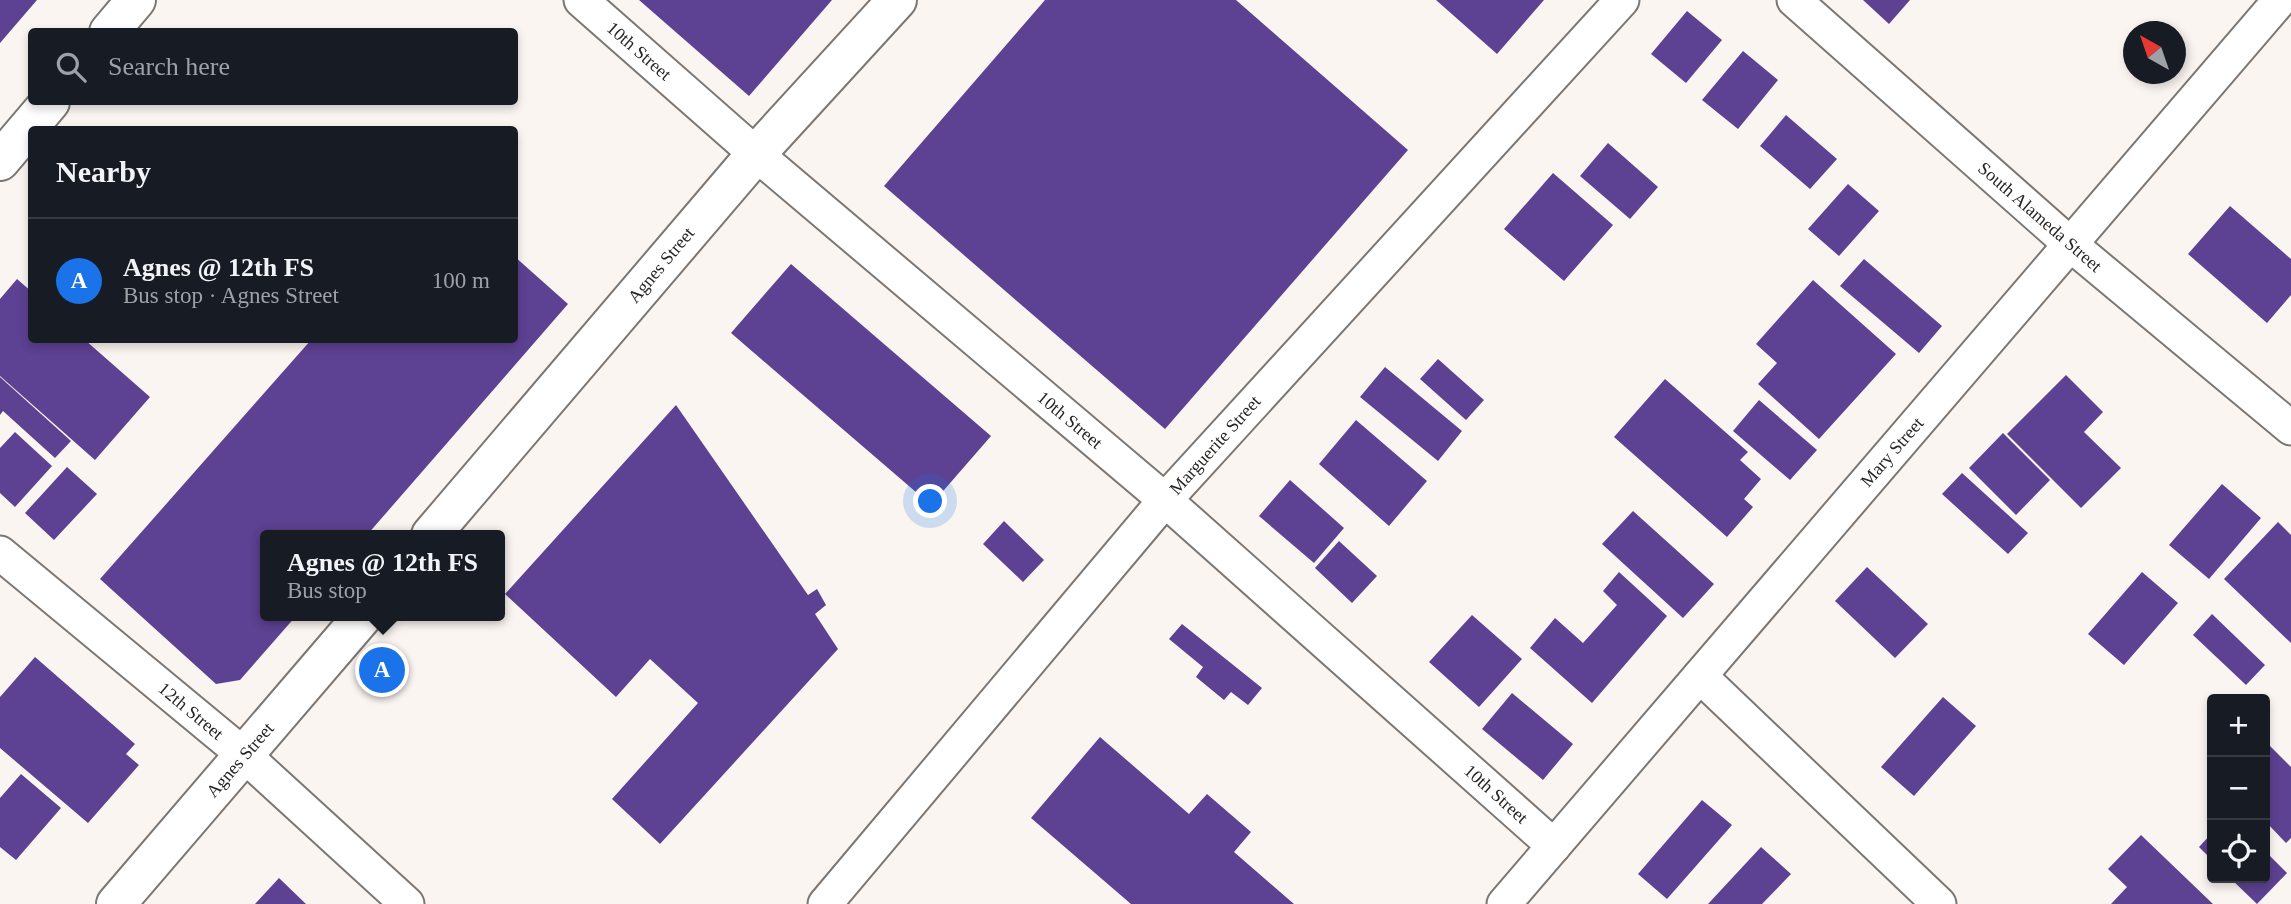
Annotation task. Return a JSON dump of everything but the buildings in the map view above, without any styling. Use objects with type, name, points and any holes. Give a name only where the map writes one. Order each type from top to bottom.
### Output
[{"type":"main road","points":[[112,28],[136,0]]},
{"type":"main road","name":"Agnes Street","points":[[435,530],[756,154],[897,0]]},
{"type":"main road","points":[[30,126],[47,105]]},
{"type":"main road","points":[[0,161],[28,128]]},
{"type":"main road","name":"Agnes Street","points":[[116,904],[359,621]]},
{"type":"street","name":"10th Street","points":[[581,0],[756,154],[1165,500],[1554,846]]},
{"type":"street","name":"Marguerite Street","points":[[825,904],[1165,500],[1622,0]]},
{"type":"street","name":"South Alameda Street","points":[[1794,0],[2070,244],[2289,422]]},
{"type":"street","name":"Mary Street","points":[[1504,904],[2280,0]]},
{"type":"street","name":"12th Street","points":[[0,553],[244,755],[407,904]]},
{"type":"street","points":[[1700,676],[1939,904]]},
{"type":"place","name":"Agnes @ 12th FS","points":[[382,670]]}]
